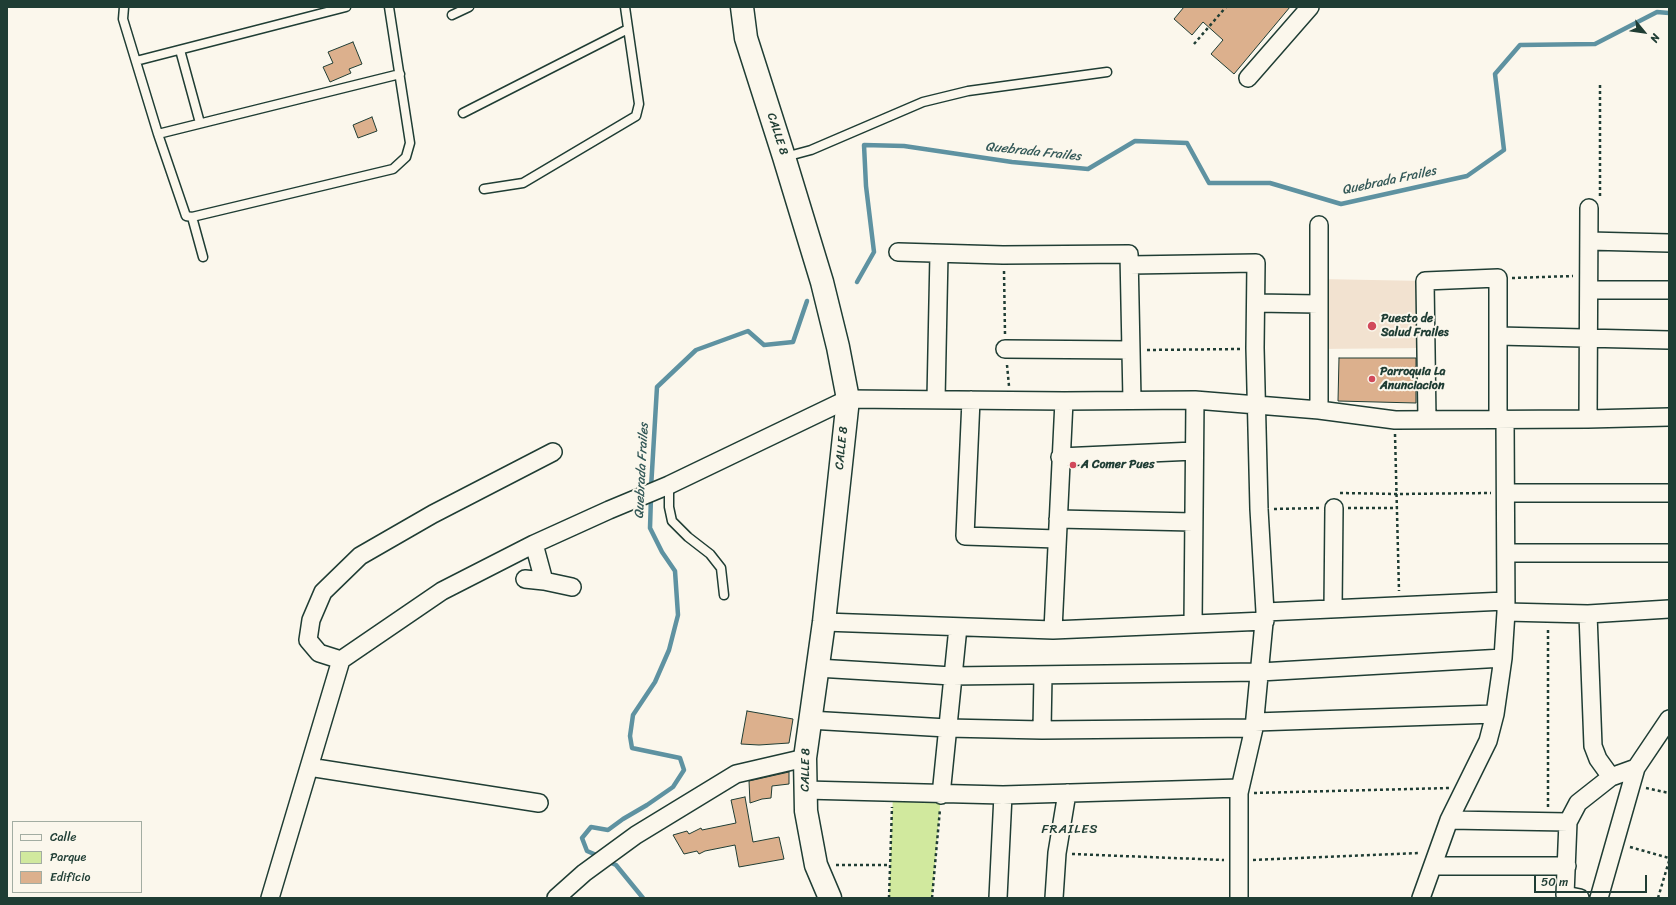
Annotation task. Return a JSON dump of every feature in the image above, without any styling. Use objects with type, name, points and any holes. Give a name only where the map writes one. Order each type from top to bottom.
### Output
[{"type":"street","name":"CALLE 8","points":[[742,7],[746,38],[826,297],[848,399],[824,622],[809,720],[805,758],[806,811],[816,865],[830,898]]},
{"type":"street","points":[[1248,78],[1310,7]]},
{"type":"street","points":[[1588,419],[1589,208]]},
{"type":"street","points":[[1318,410],[1319,225]]},
{"type":"street","points":[[1589,241],[1669,243]]},
{"type":"street","points":[[898,252],[1004,255],[1129,254],[1132,400]]},
{"type":"street","points":[[936,399],[939,254]]},
{"type":"street","points":[[1130,265],[1256,263],[1256,404],[1259,509],[1265,617],[1254,725],[1239,791],[1239,898]]},
{"type":"street","points":[[1421,898],[1449,820],[1488,741],[1495,714],[1503,658],[1506,493],[1498,336],[1498,278],[1425,281],[1426,420]]},
{"type":"street","points":[[1589,283],[1669,290]]},
{"type":"street","points":[[1256,303],[1318,304]]},
{"type":"street","points":[[1498,336],[1669,340]]},
{"type":"street","points":[[1005,349],[1130,350]]},
{"type":"street","points":[[270,898],[341,660],[442,591],[534,544],[664,487],[848,399],[1064,401],[1195,400],[1318,410],[1395,420],[1669,417]]},
{"type":"street","points":[[971,400],[965,536],[1057,539]]},
{"type":"street","points":[[1193,624],[1195,400]]},
{"type":"street","points":[[1053,630],[1060,457],[1064,401]]},
{"type":"street","points":[[1060,457],[1194,451]]},
{"type":"street","points":[[341,660],[319,653],[308,640],[311,620],[323,592],[360,556],[433,514],[554,452]]},
{"type":"street","points":[[1506,493],[1669,493]]},
{"type":"street","points":[[1333,609],[1334,508]]},
{"type":"street","points":[[1058,519],[1193,522]]},
{"type":"street","points":[[534,544],[544,581]]},
{"type":"street","points":[[1506,553],[1669,553]]},
{"type":"street","points":[[525,579],[544,581],[572,587]]},
{"type":"street","points":[[824,622],[1053,630],[1193,624],[1333,609],[1399,606],[1505,606],[1548,613],[1588,614],[1669,609]]},
{"type":"street","points":[[1588,614],[1593,746],[1598,759],[1611,778]]},
{"type":"street","points":[[941,795],[958,627]]},
{"type":"street","points":[[818,668],[952,676],[1260,672],[1503,658]]},
{"type":"street","points":[[1042,730],[1043,675]]},
{"type":"street","points":[[809,720],[947,728],[1042,730],[1254,725],[1495,714]]},
{"type":"street","points":[[1599,898],[1636,768],[1669,719]]},
{"type":"street","points":[[556,898],[584,873],[636,835],[736,774],[805,758]]},
{"type":"street","points":[[309,767],[539,803]]},
{"type":"street","points":[[1580,898],[1565,895],[1568,822],[1578,803],[1611,778],[1636,768]]},
{"type":"street","points":[[805,790],[941,795],[1239,791]]},
{"type":"street","points":[[1054,898],[1057,853],[1068,793]]},
{"type":"street","points":[[998,898],[1003,795]]},
{"type":"street","points":[[1449,820],[1568,822]]},
{"type":"street","points":[[1433,866],[1566,866]]},
{"type":"lane","points":[[124,7],[123,19],[158,134],[186,216],[192,217],[393,169],[406,157],[410,143],[389,7]]},
{"type":"lane","points":[[136,61],[346,7]]},
{"type":"lane","points":[[452,15],[469,7]]},
{"type":"lane","points":[[484,189],[522,182],[636,116],[639,104],[625,7]]},
{"type":"lane","points":[[463,113],[628,30]]},
{"type":"lane","points":[[180,50],[200,123]]},
{"type":"lane","points":[[784,157],[811,150],[923,102],[968,91],[1107,72]]},
{"type":"lane","points":[[158,134],[400,74]]},
{"type":"lane","points":[[192,217],[203,257]]},
{"type":"lane","points":[[664,487],[672,521],[688,537],[710,554],[721,568],[724,595]]},
{"type":"path","points":[[1194,44],[1226,7]]},
{"type":"path","points":[[1589,208],[1599,207],[1600,84]]},
{"type":"path","points":[[1004,255],[1005,349],[1011,400]]},
{"type":"path","points":[[1498,278],[1589,283]]},
{"type":"path","points":[[1130,350],[1255,348]]},
{"type":"path","points":[[1395,420],[1398,494],[1399,606]]},
{"type":"path","points":[[1334,508],[1333,493],[1506,493]]},
{"type":"path","points":[[1548,613],[1548,822]]},
{"type":"path","points":[[1631,786],[1669,793]]},
{"type":"path","points":[[1239,791],[1465,787]]},
{"type":"path","points":[[890,898],[892,793]]},
{"type":"path","points":[[932,898],[941,795]]},
{"type":"path","points":[[1616,842],[1669,858]]},
{"type":"path","points":[[1658,898],[1669,862]]},
{"type":"path","points":[[816,865],[890,865]]},
{"type":"shaded area","name":"Puesto de Salud Frailes","points":[[1319,279],[1425,281],[1426,348],[1318,349]]},
{"type":"green space","points":[[893,793],[941,795],[932,898],[889,898]]},
{"type":"building","points":[[1184,7],[1290,7],[1234,74],[1211,54],[1223,40],[1203,22],[1192,35],[1174,19]]},
{"type":"building","points":[[353,42],[362,64],[349,69],[351,73],[330,82],[323,67],[333,63],[328,52]]},
{"type":"building","points":[[372,117],[377,131],[358,138],[353,125]]},
{"type":"building","points":[[1339,358],[1416,358],[1416,403],[1338,401]]},
{"type":"building","points":[[747,711],[793,719],[789,743],[759,745],[741,744]]},
{"type":"building","points":[[789,772],[789,784],[772,786],[771,798],[750,803],[749,781]]},
{"type":"building","points":[[745,797],[753,842],[779,837],[784,859],[739,867],[735,845],[705,851],[699,854],[697,851],[684,854],[673,835],[687,831],[689,834],[701,828],[702,830],[736,823],[731,800]]},
{"type":"waterway","name":"Quebrada Frailes","points":[[857,282],[874,252],[866,186],[864,145],[904,146],[1012,162],[1088,169],[1135,141],[1187,143],[1209,183],[1270,183],[1341,204],[1467,176],[1504,150],[1495,74],[1520,45],[1595,44],[1657,12],[1669,13]]},
{"type":"waterway","name":"Quebrada Frailes","points":[[651,488],[657,387],[696,350],[748,331],[764,345],[793,342],[807,301]]},
{"type":"waterway","name":"Quebrada Frailes","points":[[601,857],[587,851],[582,838],[591,827],[608,830],[673,787],[684,770],[680,758],[632,748],[630,736],[633,715],[655,682],[669,650],[678,615],[675,571],[662,552],[650,528],[651,497]]},
{"type":"waterway","name":"Quebrada Frailes","points":[[607,861],[616,865],[643,898]]},
{"type":"place","name":"Puesto de Salud Frailes","points":[[1372,326]]},
{"type":"place","name":"Parroquia La Anunciacion","points":[[1372,379]]},
{"type":"place","name":"A Comer Pues","points":[[1073,465]]},
{"type":"district","name":"FRAILES","points":[[1070,830]]}]
